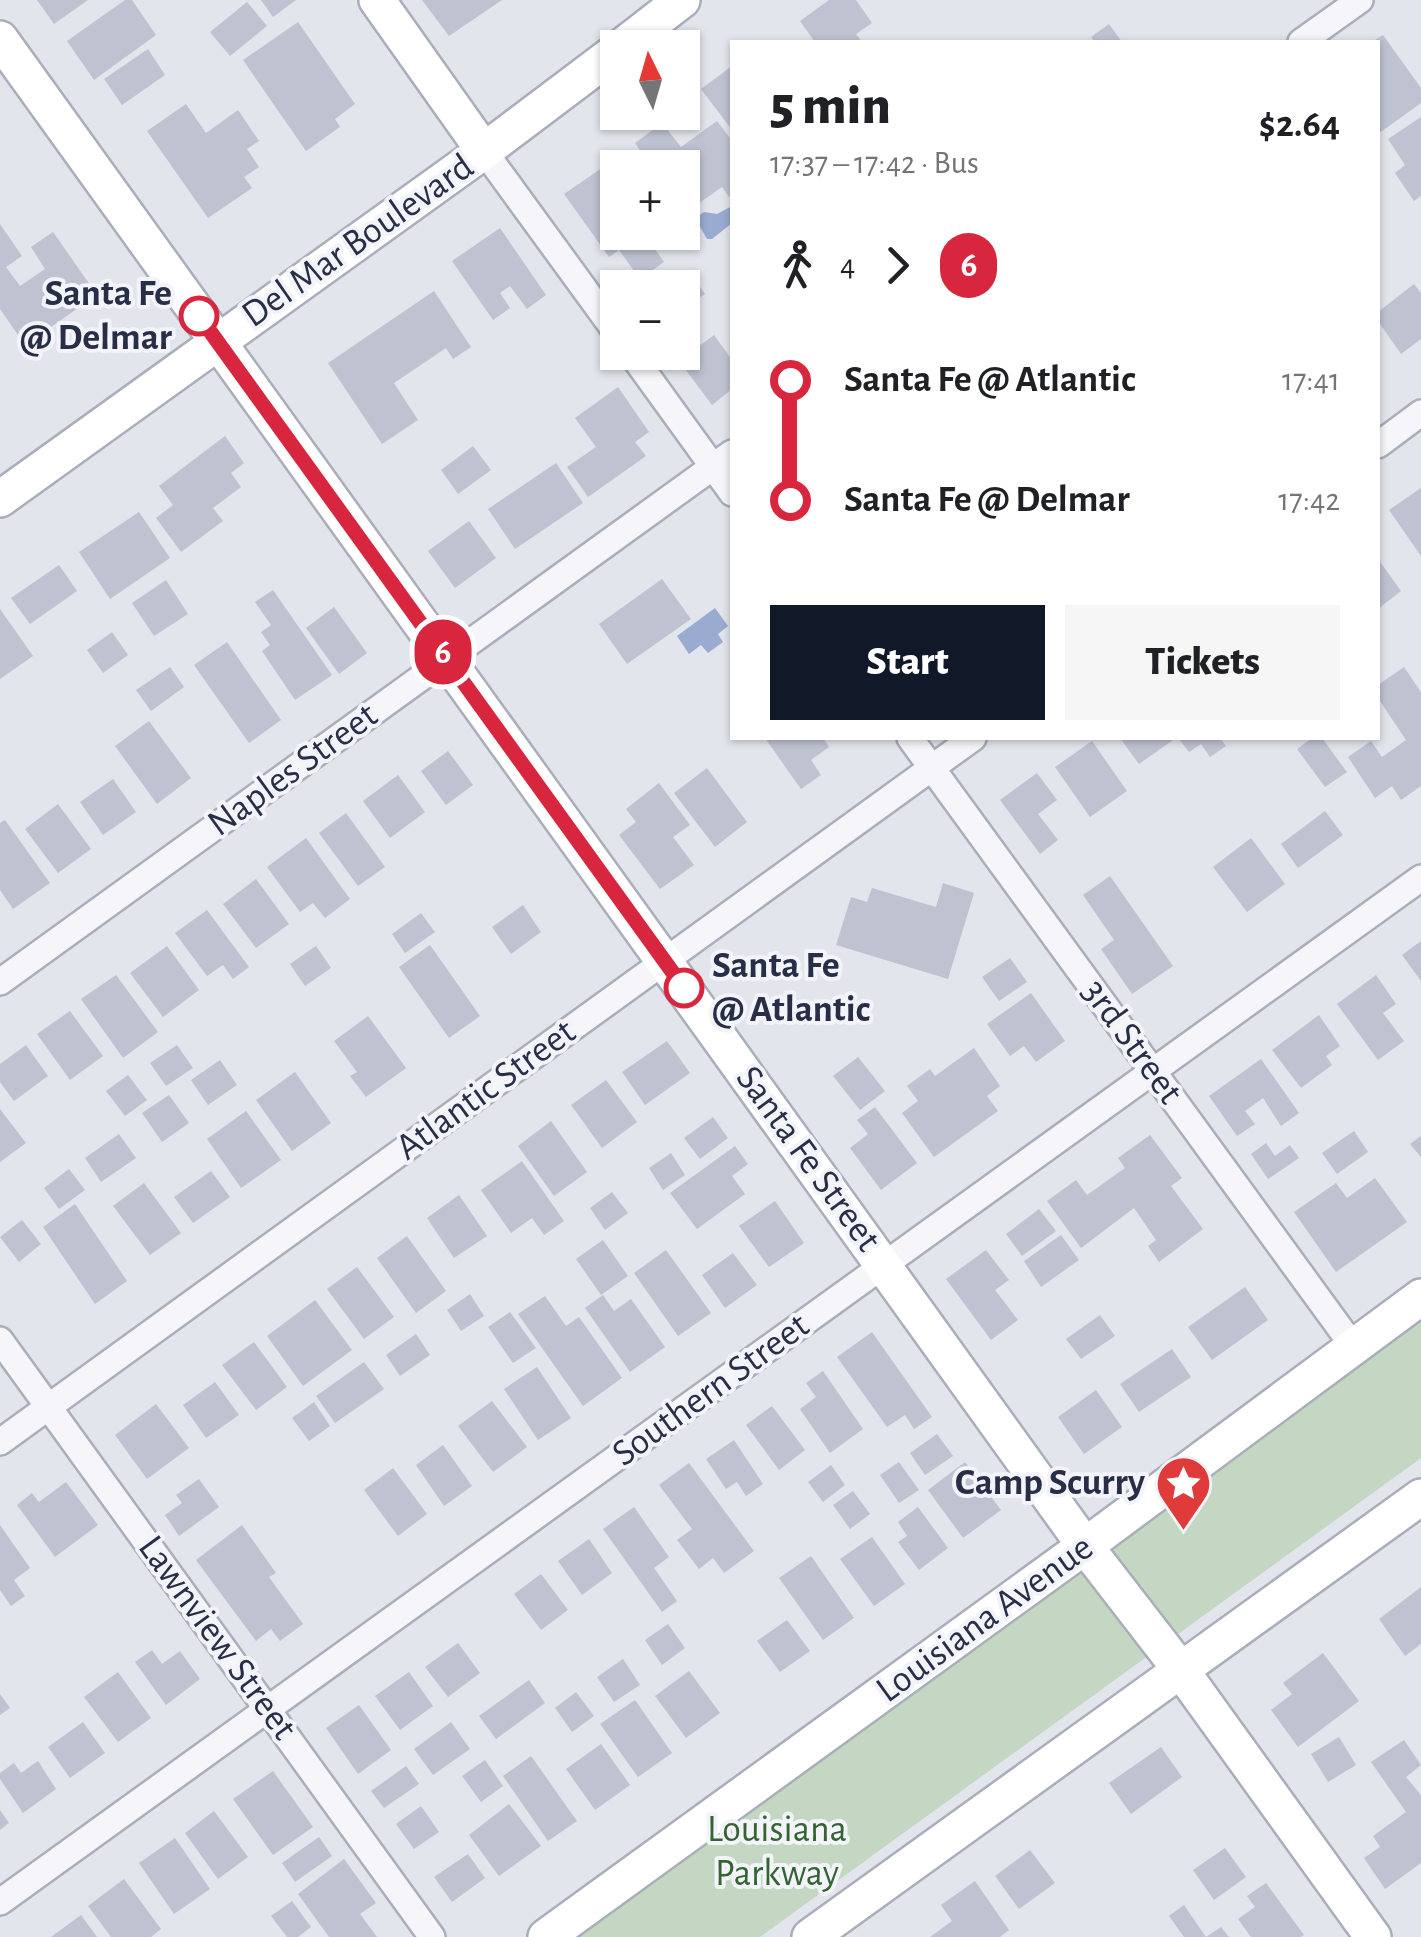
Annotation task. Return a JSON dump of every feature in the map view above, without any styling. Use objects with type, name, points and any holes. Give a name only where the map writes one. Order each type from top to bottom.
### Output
[{"type":"main road","points":[[377,0],[484,152]]},
{"type":"main road","name":"Del Mar Boulevard","points":[[643,30],[682,0]]},
{"type":"main road","name":"Santa Fe Street","points":[[0,39],[1085,1546],[1180,1669],[1373,1937]]},
{"type":"main road","name":"Del Mar Boulevard","points":[[0,499],[484,152],[600,63]]},
{"type":"main road","name":"Louisiana Avenue","points":[[546,1937],[1421,1297]]},
{"type":"main road","points":[[810,1937],[1421,1496]]},
{"type":"street","points":[[1304,40],[1360,0]]},
{"type":"street","points":[[484,152],[600,310]]},
{"type":"street","points":[[646,370],[723,460],[730,486]]},
{"type":"street","points":[[1380,443],[1421,413]]},
{"type":"street","name":"Naples Street","points":[[0,982],[723,460]]},
{"type":"street","name":"3rd Street","points":[[912,740],[1353,1346]]},
{"type":"street","name":"Atlantic Street","points":[[0,1442],[970,740]]},
{"type":"street","name":"Southern Street","points":[[0,1902],[1421,878]]},
{"type":"street","name":"Lawnview Street","points":[[0,1340],[432,1937]]},
{"type":"green space","name":"Louisiana Parkway","points":[[1421,1314],[1421,1458],[760,1937],[561,1937]]},
{"type":"water","points":[[730,207],[730,225],[707,239],[700,227],[700,215],[717,214]]},
{"type":"water","points":[[715,608],[728,626],[718,634],[723,642],[708,653],[701,645],[689,654],[677,636]]},
{"type":"building","points":[[37,0],[88,0],[54,24]]},
{"type":"building","points":[[125,0],[132,0],[156,35],[94,80],[67,41]]},
{"type":"building","points":[[261,0],[296,0],[273,17]]},
{"type":"building","points":[[422,0],[502,0],[449,36]]},
{"type":"building","points":[[829,0],[856,0],[872,23],[856,34],[860,40],[814,40],[800,21]]},
{"type":"building","points":[[247,2],[267,26],[230,56],[210,32]]},
{"type":"building","points":[[298,22],[355,104],[335,119],[340,127],[306,151],[243,60]]},
{"type":"building","points":[[1109,24],[1121,40],[1093,40],[1091,37]]},
{"type":"building","points":[[1383,35],[1421,88],[1421,103],[1380,133],[1380,40],[1375,40]]},
{"type":"building","points":[[148,49],[165,75],[122,105],[104,79]]},
{"type":"building","points":[[730,67],[730,127],[701,89]]},
{"type":"building","points":[[186,104],[206,133],[238,110],[259,141],[247,149],[259,167],[244,177],[252,188],[208,218],[147,131]]},
{"type":"building","points":[[1421,117],[1421,196],[1414,201],[1395,173],[1405,165],[1388,139]]},
{"type":"building","points":[[717,121],[730,138],[730,196],[722,187],[700,202],[700,150],[640,150],[635,143],[653,130],[668,130],[681,147]]},
{"type":"building","points":[[600,169],[600,244],[564,194]]},
{"type":"building","points":[[0,224],[22,256],[6,267],[20,286],[45,269],[31,247],[53,232],[97,295],[25,345],[0,309]]},
{"type":"building","points":[[500,228],[546,295],[527,309],[510,286],[500,293],[510,308],[493,320],[452,261]]},
{"type":"building","points":[[619,250],[656,250],[664,262],[653,270],[633,270]]},
{"type":"building","points":[[1414,284],[1421,293],[1421,339],[1401,354],[1380,324],[1380,310]]},
{"type":"building","points":[[434,291],[471,347],[453,359],[446,348],[394,383],[418,420],[382,444],[328,363]]},
{"type":"building","points":[[714,335],[730,357],[730,391],[712,405],[686,370],[700,370],[700,345]]},
{"type":"building","points":[[618,387],[649,432],[635,442],[646,456],[588,497],[567,467],[596,447],[575,418]]},
{"type":"building","points":[[225,436],[244,463],[231,473],[241,487],[213,508],[223,521],[181,552],[156,518],[173,505],[159,486]]},
{"type":"building","points":[[473,446],[491,470],[458,494],[441,470]]},
{"type":"building","points":[[556,463],[583,503],[515,549],[488,509]]},
{"type":"building","points":[[1421,488],[1421,556],[1389,510]]},
{"type":"building","points":[[139,512],[170,558],[110,599],[79,552]]},
{"type":"building","points":[[469,521],[496,558],[455,588],[428,551]]},
{"type":"building","points":[[1380,562],[1401,591],[1380,607]]},
{"type":"building","points":[[59,565],[77,591],[30,624],[11,598]]},
{"type":"building","points":[[662,579],[691,619],[627,664],[599,624]]},
{"type":"building","points":[[166,580],[188,614],[154,636],[132,603]]},
{"type":"building","points":[[273,590],[332,675],[295,700],[262,651],[270,645],[261,632],[271,625],[255,602]]},
{"type":"building","points":[[334,607],[367,653],[339,674],[306,628]]},
{"type":"building","points":[[0,609],[33,656],[0,679]]},
{"type":"building","points":[[112,632],[128,655],[103,673],[87,650]]},
{"type":"building","points":[[227,642],[281,720],[249,743],[194,665]]},
{"type":"building","points":[[170,667],[184,687],[151,711],[136,690]]},
{"type":"building","points":[[1404,667],[1421,692],[1421,786],[1401,800],[1392,786],[1375,798],[1348,757],[1371,741],[1382,757],[1406,740],[1380,701],[1380,684]]},
{"type":"building","points":[[149,721],[191,778],[157,804],[115,746]]},
{"type":"building","points":[[766,740],[824,740],[829,747],[811,760],[821,775],[801,789]]},
{"type":"building","points":[[1121,740],[1173,740],[1139,764]]},
{"type":"building","points":[[1180,740],[1222,740],[1226,746],[1210,757],[1201,744],[1189,752]]},
{"type":"building","points":[[1309,740],[1323,740],[1347,772],[1325,787],[1297,749]]},
{"type":"building","points":[[1092,741],[1127,791],[1090,817],[1055,767]]},
{"type":"building","points":[[448,751],[473,785],[446,805],[421,771]]},
{"type":"building","points":[[707,768],[747,822],[715,847],[674,793]]},
{"type":"building","points":[[1037,773],[1057,800],[1038,814],[1058,840],[1040,854],[1000,800]]},
{"type":"building","points":[[398,775],[425,812],[390,838],[363,801]]},
{"type":"building","points":[[113,779],[136,812],[103,835],[80,802]]},
{"type":"building","points":[[659,783],[690,825],[673,837],[694,865],[660,889],[619,835],[636,822],[626,809]]},
{"type":"building","points":[[58,804],[91,849],[58,873],[25,829]]},
{"type":"building","points":[[1325,811],[1343,835],[1298,868],[1281,844]]},
{"type":"building","points":[[346,813],[385,867],[358,886],[319,833]]},
{"type":"building","points":[[5,820],[50,883],[13,909],[0,890],[0,823]]},
{"type":"building","points":[[306,838],[350,899],[325,918],[313,903],[300,912],[267,867]]},
{"type":"building","points":[[1251,838],[1285,884],[1247,912],[1213,867]]},
{"type":"building","points":[[1110,876],[1173,966],[1132,994],[1101,949],[1114,940],[1083,895]]},
{"type":"building","points":[[256,879],[289,924],[256,948],[223,904]]},
{"type":"building","points":[[943,883],[974,893],[948,979],[836,945],[851,897],[867,902],[872,888],[936,907]]},
{"type":"building","points":[[523,905],[541,932],[511,954],[492,927]]},
{"type":"building","points":[[207,910],[249,967],[233,979],[223,965],[207,976],[175,933]]},
{"type":"building","points":[[421,913],[435,932],[405,953],[392,934]]},
{"type":"building","points":[[1421,941],[1421,981],[1402,955]]},
{"type":"building","points":[[430,945],[480,1016],[449,1038],[399,967]]},
{"type":"building","points":[[167,946],[199,990],[163,1017],[130,973]]},
{"type":"building","points":[[316,946],[331,968],[305,986],[290,964]]},
{"type":"building","points":[[1010,958],[1027,982],[999,1001],[982,977]]},
{"type":"building","points":[[116,975],[158,1032],[123,1058],[81,999]]},
{"type":"building","points":[[1376,975],[1396,1004],[1383,1013],[1404,1041],[1378,1060],[1337,1004]]},
{"type":"building","points":[[1031,993],[1065,1041],[1036,1062],[1024,1046],[1010,1056],[987,1024]]},
{"type":"building","points":[[70,1011],[103,1056],[70,1080],[37,1034]]},
{"type":"building","points":[[1319,1015],[1340,1046],[1326,1056],[1332,1065],[1301,1088],[1272,1050]]},
{"type":"building","points":[[368,1016],[406,1068],[366,1097],[350,1076],[357,1072],[334,1041]]},
{"type":"building","points":[[667,1041],[690,1073],[645,1105],[622,1072]]},
{"type":"building","points":[[26,1045],[48,1076],[14,1101],[0,1082],[0,1064]]},
{"type":"building","points":[[177,1045],[193,1068],[166,1086],[150,1063]]},
{"type":"building","points":[[974,1048],[1000,1086],[987,1096],[998,1111],[934,1157],[902,1113],[918,1101],[907,1086],[930,1069],[935,1076]]},
{"type":"building","points":[[858,1057],[885,1091],[860,1110],[833,1076]]},
{"type":"building","points":[[1261,1059],[1299,1113],[1281,1126],[1263,1098],[1245,1111],[1255,1124],[1237,1136],[1209,1096]]},
{"type":"building","points":[[220,1060],[237,1085],[208,1105],[191,1080]]},
{"type":"building","points":[[295,1072],[331,1123],[292,1151],[256,1100]]},
{"type":"building","points":[[128,1075],[147,1100],[125,1116],[106,1091]]},
{"type":"building","points":[[606,1080],[637,1122],[602,1148],[571,1105]]},
{"type":"building","points":[[169,1095],[189,1123],[162,1142],[142,1113]]},
{"type":"building","points":[[875,1107],[917,1163],[881,1190],[850,1148],[868,1134],[857,1120]]},
{"type":"building","points":[[0,1109],[26,1143],[0,1162]]},
{"type":"building","points":[[246,1111],[281,1160],[241,1188],[207,1139]]},
{"type":"building","points":[[713,1117],[728,1138],[700,1159],[684,1138]]},
{"type":"building","points":[[551,1121],[587,1172],[554,1196],[518,1146]]},
{"type":"building","points":[[1354,1131],[1368,1152],[1337,1174],[1322,1153]]},
{"type":"building","points":[[119,1134],[136,1158],[101,1182],[85,1158]]},
{"type":"building","points":[[1150,1135],[1182,1178],[1171,1186],[1203,1229],[1159,1262],[1148,1246],[1156,1240],[1134,1208],[1081,1248],[1047,1201],[1076,1180],[1087,1195],[1125,1168],[1118,1158]]},
{"type":"building","points":[[1421,1136],[1421,1157],[1410,1144]]},
{"type":"building","points":[[1266,1143],[1275,1156],[1290,1145],[1299,1158],[1268,1179],[1251,1154]]},
{"type":"building","points":[[735,1146],[748,1164],[732,1176],[745,1194],[697,1229],[670,1193]]},
{"type":"building","points":[[671,1153],[685,1175],[663,1190],[649,1168]]},
{"type":"building","points":[[522,1161],[564,1221],[544,1235],[532,1218],[511,1233],[481,1190]]},
{"type":"building","points":[[69,1169],[85,1190],[59,1209],[44,1188]]},
{"type":"building","points":[[211,1171],[230,1197],[193,1223],[174,1197]]},
{"type":"building","points":[[1375,1178],[1407,1222],[1336,1272],[1294,1212],[1336,1183],[1347,1198]]},
{"type":"building","points":[[144,1183],[181,1233],[150,1255],[113,1206]]},
{"type":"building","points":[[612,1192],[628,1213],[605,1230],[590,1208]]},
{"type":"building","points":[[459,1195],[487,1236],[454,1258],[427,1218]]},
{"type":"building","points":[[775,1201],[804,1243],[769,1267],[739,1226]]},
{"type":"building","points":[[75,1204],[127,1281],[95,1304],[43,1227]]},
{"type":"building","points":[[1039,1209],[1056,1231],[1022,1256],[1006,1234]]},
{"type":"building","points":[[22,1220],[41,1244],[19,1262],[0,1237]]},
{"type":"building","points":[[1061,1235],[1079,1260],[1041,1287],[1024,1261]]},
{"type":"building","points":[[407,1236],[446,1291],[416,1313],[377,1258]]},
{"type":"building","points":[[603,1240],[628,1276],[601,1295],[576,1259]]},
{"type":"building","points":[[666,1250],[711,1313],[678,1336],[634,1273]]},
{"type":"building","points":[[986,1250],[1009,1280],[995,1290],[1018,1320],[991,1340],[946,1279]]},
{"type":"building","points":[[733,1253],[757,1285],[725,1308],[702,1275]]},
{"type":"building","points":[[357,1267],[394,1317],[364,1339],[327,1289]]},
{"type":"building","points":[[1245,1287],[1268,1320],[1212,1360],[1188,1327]]},
{"type":"building","points":[[470,1294],[484,1316],[461,1331],[447,1310]]},
{"type":"building","points":[[603,1295],[614,1311],[631,1299],[665,1347],[630,1372],[585,1308]]},
{"type":"building","points":[[545,1296],[566,1326],[579,1317],[622,1378],[583,1406],[518,1314]]},
{"type":"building","points":[[315,1300],[352,1350],[303,1386],[267,1336]]},
{"type":"building","points":[[510,1312],[536,1348],[513,1363],[488,1327]]},
{"type":"building","points":[[1100,1315],[1115,1336],[1081,1359],[1066,1339]]},
{"type":"building","points":[[872,1332],[932,1417],[914,1429],[905,1415],[887,1427],[837,1357]]},
{"type":"building","points":[[416,1334],[430,1355],[400,1376],[386,1355]]},
{"type":"building","points":[[254,1342],[287,1387],[256,1410],[222,1365]]},
{"type":"building","points":[[1172,1349],[1191,1377],[1139,1412],[1120,1384]]},
{"type":"building","points":[[364,1362],[384,1389],[335,1423],[316,1396]]},
{"type":"building","points":[[537,1367],[571,1418],[538,1440],[504,1389]]},
{"type":"building","points":[[823,1371],[863,1429],[830,1453],[800,1409],[816,1397],[806,1383]]},
{"type":"building","points":[[215,1382],[239,1415],[206,1438],[183,1405]]},
{"type":"building","points":[[1096,1390],[1122,1427],[1084,1454],[1058,1417]]},
{"type":"building","points":[[492,1401],[527,1447],[493,1472],[458,1426]]},
{"type":"building","points":[[314,1402],[330,1426],[309,1441],[292,1418]]},
{"type":"building","points":[[156,1404],[189,1448],[147,1479],[115,1435]]},
{"type":"building","points":[[772,1406],[805,1450],[779,1470],[746,1425]]},
{"type":"building","points":[[937,1434],[953,1456],[925,1475],[910,1453]]},
{"type":"building","points":[[734,1440],[763,1484],[746,1496],[737,1482],[726,1489],[706,1459]]},
{"type":"building","points":[[443,1445],[472,1486],[444,1506],[416,1465]]},
{"type":"building","points":[[899,1462],[919,1490],[899,1503],[880,1475]]},
{"type":"building","points":[[965,1462],[1001,1510],[963,1538],[928,1490]]},
{"type":"building","points":[[689,1463],[754,1551],[724,1573],[713,1558],[699,1569],[677,1540],[692,1529],[659,1485]]},
{"type":"building","points":[[831,1465],[845,1485],[823,1502],[808,1482]]},
{"type":"building","points":[[393,1468],[427,1514],[398,1536],[364,1490]]},
{"type":"building","points":[[199,1479],[219,1507],[179,1536],[165,1515],[182,1503],[176,1495]]},
{"type":"building","points":[[66,1482],[98,1525],[55,1557],[17,1505],[32,1493],[39,1502]]},
{"type":"building","points":[[853,1491],[870,1514],[850,1529],[833,1505]]},
{"type":"building","points":[[634,1507],[669,1557],[654,1568],[677,1601],[662,1612],[603,1529]]},
{"type":"building","points":[[918,1507],[948,1548],[919,1570],[898,1542],[907,1536],[898,1522]]},
{"type":"building","points":[[0,1525],[30,1568],[14,1580],[25,1596],[11,1606],[0,1590]]},
{"type":"building","points":[[242,1525],[276,1573],[269,1577],[303,1624],[280,1641],[271,1629],[256,1641],[196,1560]]},
{"type":"building","points":[[872,1537],[905,1584],[874,1606],[840,1559]]},
{"type":"building","points":[[589,1539],[612,1573],[582,1595],[558,1561]]},
{"type":"building","points":[[811,1556],[854,1618],[823,1640],[779,1578]]},
{"type":"building","points":[[541,1574],[568,1610],[541,1630],[514,1594]]},
{"type":"building","points":[[1421,1587],[1421,1644],[1405,1656],[1379,1619]]},
{"type":"building","points":[[787,1620],[810,1651],[780,1672],[757,1641]]},
{"type":"building","points":[[668,1624],[685,1648],[662,1665],[645,1640]]},
{"type":"building","points":[[458,1643],[480,1673],[448,1697],[425,1667]]},
{"type":"building","points":[[152,1650],[162,1664],[180,1651],[200,1679],[166,1705],[135,1662]]},
{"type":"building","points":[[1323,1653],[1359,1701],[1298,1747],[1271,1710],[1292,1694],[1283,1683]]},
{"type":"building","points":[[623,1659],[640,1685],[614,1702],[597,1677]]},
{"type":"building","points":[[689,1671],[720,1713],[686,1738],[655,1696]]},
{"type":"building","points":[[118,1672],[151,1718],[118,1742],[84,1697]]},
{"type":"building","points":[[409,1672],[433,1706],[400,1730],[375,1696]]},
{"type":"building","points":[[529,1680],[545,1703],[496,1739],[479,1716]]},
{"type":"building","points":[[576,1692],[594,1716],[572,1732],[555,1708]]},
{"type":"building","points":[[0,1694],[10,1708],[0,1715]]},
{"type":"building","points":[[635,1700],[672,1753],[638,1777],[600,1724]]},
{"type":"building","points":[[359,1705],[391,1750],[358,1774],[326,1728]]},
{"type":"building","points":[[83,1722],[105,1753],[70,1778],[48,1747]]},
{"type":"building","points":[[451,1722],[470,1749],[433,1775],[414,1749]]},
{"type":"building","points":[[1339,1737],[1356,1765],[1328,1782],[1311,1754]]},
{"type":"building","points":[[1404,1740],[1421,1765],[1406,1777],[1421,1795],[1421,1863],[1385,1889],[1364,1858],[1380,1847],[1373,1836],[1406,1812],[1371,1762]]},
{"type":"building","points":[[601,1744],[630,1785],[595,1810],[566,1769]]},
{"type":"building","points":[[1161,1747],[1182,1777],[1131,1814],[1109,1783]]},
{"type":"building","points":[[531,1756],[577,1821],[548,1841],[503,1776]]},
{"type":"building","points":[[485,1760],[503,1786],[481,1802],[462,1776]]},
{"type":"building","points":[[38,1761],[56,1789],[23,1813],[0,1773],[14,1763],[21,1773]]},
{"type":"building","points":[[406,1766],[419,1784],[384,1808],[371,1791]]},
{"type":"building","points":[[273,1771],[313,1827],[273,1855],[233,1799]]},
{"type":"building","points":[[509,1804],[541,1846],[499,1876],[469,1835]]},
{"type":"building","points":[[421,1806],[439,1832],[414,1849],[396,1824]]},
{"type":"building","points":[[0,1810],[9,1823],[0,1830]]},
{"type":"building","points":[[214,1811],[248,1857],[218,1879],[185,1833]]},
{"type":"building","points":[[319,1837],[332,1856],[295,1882],[282,1863]]},
{"type":"building","points":[[175,1838],[210,1889],[174,1914],[139,1863]]},
{"type":"building","points":[[1225,1848],[1246,1877],[1214,1900],[1193,1870]]},
{"type":"building","points":[[1030,1850],[1055,1883],[1019,1909],[995,1876]]},
{"type":"building","points":[[468,1854],[485,1878],[452,1902],[434,1877]]},
{"type":"building","points":[[344,1859],[376,1903],[360,1914],[377,1937],[329,1937],[298,1894]]},
{"type":"building","points":[[124,1879],[161,1929],[151,1937],[111,1937],[88,1906]]},
{"type":"building","points":[[975,1881],[1009,1930],[1000,1937],[930,1937],[952,1921],[941,1905]]},
{"type":"building","points":[[1266,1883],[1304,1935],[1251,1937],[1238,1919],[1255,1907],[1247,1896]]},
{"type":"building","points":[[292,1901],[311,1927],[298,1937],[287,1937],[271,1916]]},
{"type":"building","points":[[1184,1905],[1206,1937],[1184,1937],[1169,1916]]},
{"type":"building","points":[[81,1915],[97,1937],[51,1937]]},
{"type":"building","points":[[1221,1927],[1229,1937],[1206,1937]]},
{"type":"bus line","name":"6","points":[[199,316],[684,988]]},
{"type":"place","name":"Santa Fe @ Delmar","points":[[199,316]]},
{"type":"place","name":"Santa Fe @ Atlantic","points":[[684,988]]},
{"type":"place","name":"Camp Scurry","points":[[1184,1532]]}]
